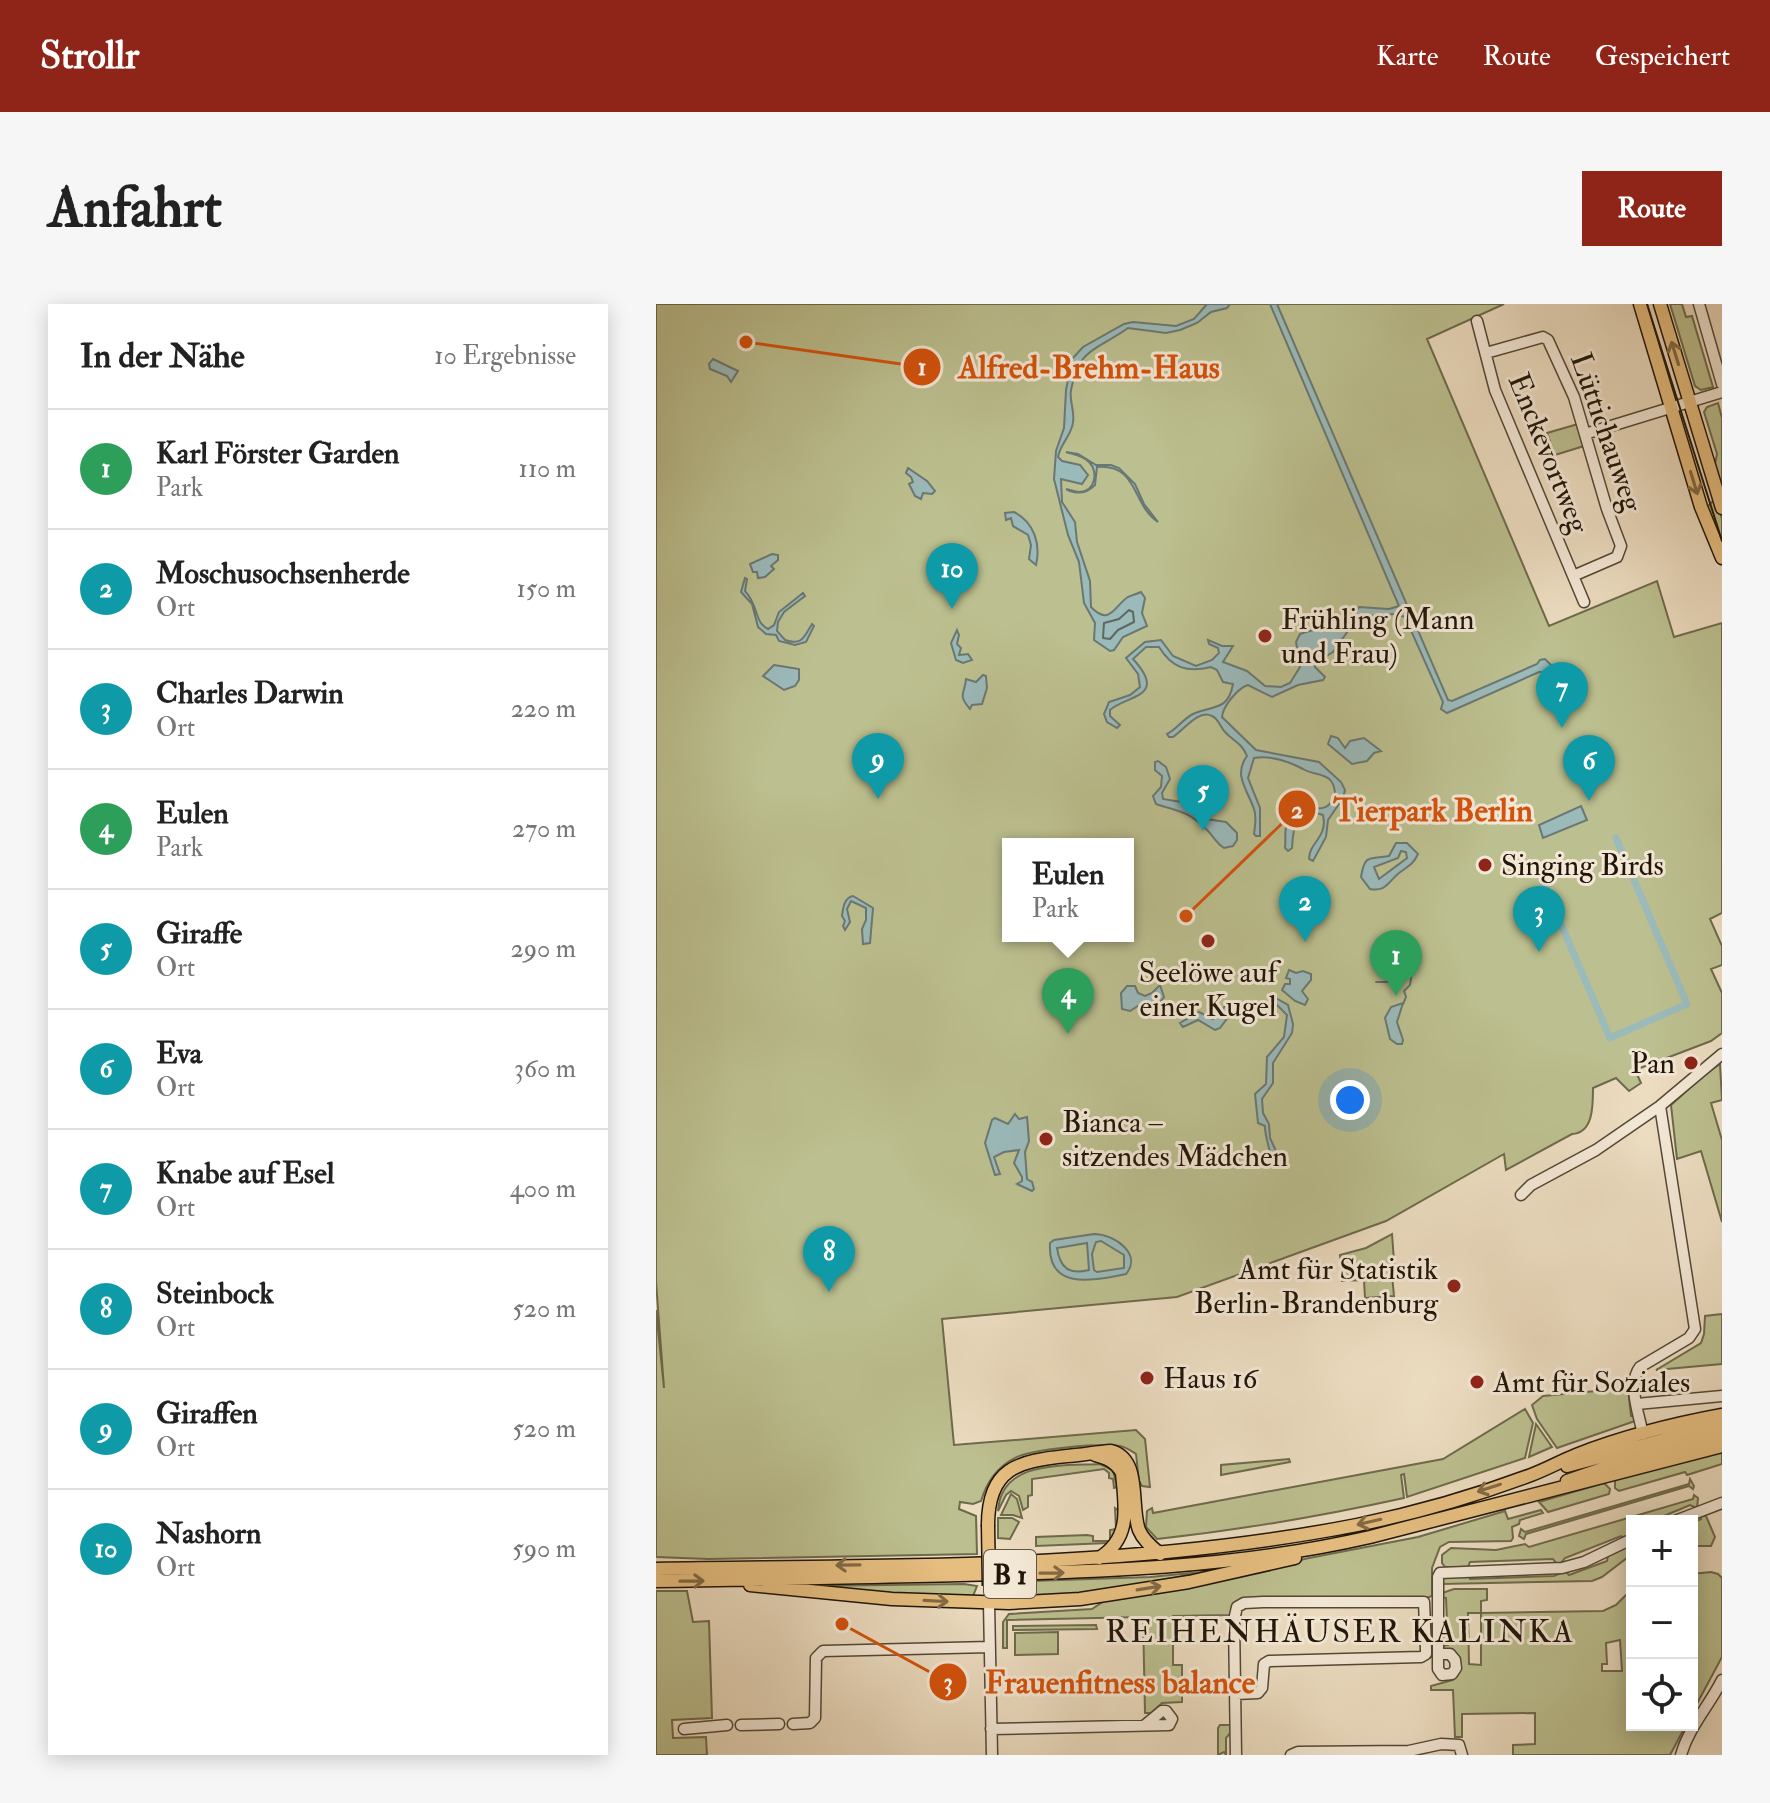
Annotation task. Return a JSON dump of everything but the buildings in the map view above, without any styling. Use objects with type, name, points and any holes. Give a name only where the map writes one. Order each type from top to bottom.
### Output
[{"type":"main road","points":[[1640,304],[1704,517],[1722,558]]},
{"type":"main road","points":[[1660,304],[1722,508]]},
{"type":"main road","points":[[1534,1473],[1578,1454],[1722,1415]]},
{"type":"main road","name":"B 1","points":[[656,1569],[1160,1554],[1357,1525],[1444,1503],[1534,1473],[1722,1424]]},
{"type":"main road","name":"B 1","points":[[656,1581],[1101,1572],[1213,1563],[1330,1546],[1410,1528],[1542,1491],[1585,1473],[1722,1436]]},
{"type":"main road","points":[[1542,1491],[1587,1483],[1722,1446]]},
{"type":"main road","points":[[989,1603],[988,1516],[995,1487],[1005,1473],[1016,1465],[1034,1459],[1111,1451],[1120,1453],[1130,1469],[1139,1528],[1150,1546],[1160,1554]]},
{"type":"main road","points":[[1092,1454],[1108,1459],[1122,1473],[1126,1524],[1108,1552],[1099,1558]]},
{"type":"main road","points":[[727,1580],[802,1592],[989,1603],[1080,1599],[1189,1582],[1285,1561],[1330,1546]]},
{"type":"street","points":[[1699,304],[1722,384]]},
{"type":"street","name":"Enckevortweg","points":[[1477,321],[1495,390],[1584,602]]},
{"type":"street","name":"Lüttichauweg","points":[[1486,353],[1536,337],[1548,340],[1567,378],[1621,546],[1617,557],[1573,576]]},
{"type":"street","points":[[1585,434],[1722,392]]},
{"type":"street","points":[[1521,1195],[1531,1185],[1596,1150],[1660,1106],[1722,1054]]},
{"type":"street","points":[[1643,1434],[1634,1380],[1638,1369],[1689,1338],[1695,1329],[1660,1106]]},
{"type":"street","points":[[1637,1404],[1722,1396]]},
{"type":"street","points":[[1691,1515],[1722,1503]]},
{"type":"street","points":[[1439,1654],[1440,1573],[1562,1568],[1584,1562],[1626,1542]]},
{"type":"street","points":[[1235,1694],[1258,1693],[1262,1688],[1264,1664],[1269,1661],[1421,1657],[1426,1654],[1424,1602],[1244,1603],[1237,1607],[1234,1620],[1235,1712],[1236,1755]]},
{"type":"street","points":[[989,1603],[992,1755]]},
{"type":"street","points":[[793,1724],[810,1723],[815,1718],[816,1658],[823,1651],[990,1647]]},
{"type":"street","points":[[1681,1755],[1700,1713],[1712,1701],[1722,1680]]},
{"type":"street","points":[[741,1725],[779,1724]]},
{"type":"street","points":[[684,1729],[727,1725]]},
{"type":"street","points":[[991,1729],[1145,1725]]},
{"type":"street","points":[[1291,1755],[1298,1752],[1409,1751],[1441,1744],[1459,1745],[1462,1755]]},
{"type":"green space","points":[[656,304],[1504,304],[1427,339],[1549,626],[1657,581],[1674,637],[1722,623],[1722,913],[1710,919],[1722,946],[1722,965],[1711,969],[1722,993],[1722,1033],[1711,1041],[1635,1070],[1641,1083],[1629,1091],[1616,1078],[1593,1088],[1590,1118],[1579,1133],[1506,1170],[1504,1154],[1386,1221],[1177,1297],[942,1319],[954,1445],[1136,1430],[1145,1439],[1150,1487],[1142,1486],[1139,1481],[1136,1454],[1120,1446],[1050,1449],[1008,1462],[993,1476],[981,1501],[973,1504],[960,1502],[959,1509],[976,1516],[977,1554],[708,1559],[656,1557],[656,1310],[664,1388],[656,1282]]},
{"type":"green space","points":[[1670,304],[1682,304],[1686,317],[1692,316],[1713,387],[1701,390],[1695,386]]},
{"type":"green space","points":[[1718,403],[1722,418],[1722,488],[1715,464],[1717,454],[1704,412],[1707,407]]},
{"type":"green space","points":[[1578,424],[1584,446],[1555,455],[1547,433]]},
{"type":"green space","points":[[1716,498],[1722,519],[1722,549],[1705,509]]},
{"type":"green space","points":[[1720,1064],[1722,1100],[1711,1103],[1722,1140],[1722,1222],[1701,1151],[1677,1159],[1671,1105]]},
{"type":"green space","points":[[1392,1234],[1394,1296],[1365,1298],[1364,1280],[1342,1281],[1340,1255],[1366,1248]]},
{"type":"green space","points":[[1722,1314],[1722,1364],[1656,1370],[1701,1343],[1705,1316]]},
{"type":"green space","points":[[1628,1388],[1631,1416],[1635,1416],[1635,1421],[1557,1448],[1537,1419],[1532,1405],[1543,1396]]},
{"type":"green space","points":[[1525,1409],[1533,1423],[1525,1458],[1407,1497],[1404,1474],[1401,1475],[1404,1498],[1281,1522],[1157,1539],[1146,1527],[1147,1511],[1152,1508],[1153,1513],[1443,1459]]},
{"type":"green space","points":[[1536,1424],[1552,1447],[1529,1457]]},
{"type":"green space","points":[[1722,1452],[1722,1464],[1619,1491],[1615,1488],[1615,1479]]},
{"type":"green space","points":[[1289,1459],[1290,1462],[1221,1475],[1221,1465]]},
{"type":"green space","points":[[1100,1464],[1113,1470],[1117,1487],[1114,1488],[1113,1479],[1104,1469],[1032,1479],[1028,1507],[1023,1510],[1019,1496],[1011,1491],[998,1511],[1002,1494],[1010,1482],[1022,1474],[1052,1466]]},
{"type":"green space","points":[[1690,1479],[1693,1489],[1689,1486],[1526,1534],[1524,1539],[1519,1536],[1521,1529],[1525,1532],[1689,1484]]},
{"type":"green space","points":[[1604,1483],[1610,1489],[1609,1494],[1548,1512],[1539,1502]]},
{"type":"green space","points":[[1011,1494],[1017,1499],[1022,1518],[1001,1515]]},
{"type":"green space","points":[[1694,1495],[1698,1498],[1697,1508],[1690,1505],[1666,1515],[1638,1515],[1693,1499]]},
{"type":"green space","points":[[1115,1508],[1119,1511],[1117,1534],[1110,1541],[1110,1530],[1116,1529]]},
{"type":"green space","points":[[1541,1510],[1543,1513],[1520,1520],[1512,1527],[1511,1541],[1449,1542],[1440,1547],[1432,1568],[1432,1596],[1429,1597],[1244,1600],[1232,1615],[1173,1616],[1173,1665],[1182,1665],[1182,1702],[1162,1703],[1151,1713],[1145,1713],[1143,1617],[1007,1620],[1007,1648],[1003,1648],[1003,1622],[1009,1614],[1092,1609],[1107,1599],[1418,1537],[1505,1511],[1508,1519]]},
{"type":"green space","points":[[1701,1514],[1706,1516],[1715,1537],[1711,1546],[1698,1546],[1698,1520]]},
{"type":"green space","points":[[998,1518],[1012,1518],[1019,1522],[1010,1539],[998,1538]]},
{"type":"green space","points":[[1626,1519],[1626,1538],[1621,1536],[1557,1564],[1553,1559],[1470,1562],[1468,1567],[1445,1567],[1442,1563],[1442,1555],[1451,1548],[1496,1550],[1525,1544],[1529,1547]]},
{"type":"green space","points":[[1087,1535],[1093,1536],[1093,1541],[1110,1541],[1036,1546],[1036,1537]]},
{"type":"green space","points":[[1626,1546],[1626,1559],[1592,1581],[1442,1584],[1441,1581],[1445,1576],[1468,1574],[1470,1579],[1554,1576],[1565,1571],[1569,1575],[1607,1561],[1608,1555]]},
{"type":"green space","points":[[1212,1571],[1089,1593],[1005,1598],[999,1582],[1150,1577]]},
{"type":"green space","points":[[1711,1572],[1722,1578],[1722,1657],[1698,1702],[1698,1587],[1698,1573]]},
{"type":"green space","points":[[807,1586],[977,1586],[973,1596],[948,1598]]},
{"type":"green space","points":[[1454,1589],[1487,1589],[1487,1600],[1481,1601],[1481,1613],[1603,1611],[1616,1605],[1626,1595],[1626,1731],[1683,1731],[1670,1755],[1513,1755],[1513,1745],[1535,1744],[1535,1713],[1462,1714],[1462,1737],[1455,1737],[1453,1690],[1431,1690],[1431,1686],[1453,1680],[1459,1669],[1442,1650],[1442,1646],[1448,1645],[1446,1598],[1441,1597],[1442,1593]],"holes":[[[1468,1613],[1481,1613],[1481,1665],[1469,1664]],[[1620,1640],[1622,1671],[1602,1671],[1602,1664],[1607,1664],[1606,1643]]]},
{"type":"green space","points":[[656,1591],[687,1591],[693,1622],[709,1621],[712,1718],[672,1720],[673,1738],[706,1737],[707,1755],[656,1755]]},
{"type":"green space","points":[[1096,1625],[1097,1629],[1013,1630],[1013,1626]]},
{"type":"green space","points":[[1058,1632],[1058,1654],[1015,1655],[1015,1633]]},
{"type":"green space","points":[[1220,1725],[1232,1725],[1232,1731],[1226,1738],[1226,1755],[1224,1752],[1218,1755]]},
{"type":"water","points":[[1207,304],[1230,304],[1180,330],[1166,333],[1128,328],[1090,352],[1074,376],[1072,427],[1058,457],[1080,465],[1088,475],[1082,484],[1061,479],[1062,502],[1075,522],[1077,542],[1090,581],[1091,607],[1098,613],[1108,615],[1130,596],[1141,592],[1145,598],[1142,613],[1147,626],[1123,637],[1110,651],[1094,640],[1095,623],[1084,603],[1079,562],[1068,535],[1054,479],[1072,359],[1083,347],[1124,324],[1176,326],[1194,319]]},
{"type":"water","points":[[1270,304],[1277,304],[1448,700],[1452,701],[1540,660],[1545,659],[1551,665],[1548,672],[1539,672],[1447,713],[1441,709],[1443,702],[1405,617],[1395,614],[1358,617],[1333,652],[1315,663],[1325,677],[1323,680],[1298,685],[1272,697],[1248,685],[1240,690],[1228,703],[1222,717],[1256,750],[1319,762],[1341,782],[1345,790],[1328,820],[1326,837],[1313,861],[1309,859],[1310,853],[1321,835],[1323,815],[1314,812],[1301,815],[1293,833],[1292,848],[1288,851],[1285,848],[1286,826],[1292,814],[1299,809],[1319,809],[1331,802],[1335,793],[1328,778],[1280,759],[1254,758],[1248,778],[1260,808],[1260,836],[1256,836],[1255,812],[1241,776],[1247,756],[1243,748],[1216,719],[1207,715],[1196,718],[1173,737],[1167,734],[1193,714],[1218,706],[1227,699],[1233,684],[1223,682],[1217,670],[1211,667],[1187,669],[1169,660],[1159,647],[1146,647],[1133,659],[1143,672],[1146,688],[1141,694],[1110,710],[1110,716],[1120,725],[1117,728],[1107,722],[1104,714],[1109,702],[1130,695],[1140,687],[1138,674],[1126,658],[1145,642],[1161,640],[1173,656],[1196,666],[1212,660],[1219,653],[1218,648],[1209,644],[1208,640],[1222,646],[1233,646],[1223,662],[1247,671],[1265,686],[1281,687],[1290,683],[1300,667],[1296,642],[1300,634],[1340,622],[1359,607],[1389,609],[1399,606]]},
{"type":"water","points":[[713,359],[738,371],[731,382],[727,376],[710,369]]},
{"type":"water","points":[[1066,452],[1078,454],[1096,465],[1119,468],[1135,484],[1144,504],[1158,522],[1149,514],[1128,478],[1111,468],[1097,467],[1095,485],[1085,492],[1078,493],[1066,489],[1078,492],[1089,489],[1094,481],[1094,471],[1086,460]]},
{"type":"water","points":[[908,468],[927,481],[935,491],[932,494],[923,493],[921,499],[915,496],[909,484],[913,482],[906,473]]},
{"type":"water","points":[[1014,512],[1027,522],[1034,534],[1037,542],[1036,565],[1029,559],[1031,545],[1028,535],[1013,526],[1011,518],[1006,520],[1005,513]]},
{"type":"water","points":[[772,554],[778,555],[778,560],[771,566],[774,569],[765,577],[758,578],[750,564]]},
{"type":"water","points":[[745,578],[745,591],[753,602],[760,622],[768,629],[774,625],[779,612],[803,593],[805,596],[784,612],[777,631],[785,640],[795,642],[802,639],[812,624],[814,626],[806,642],[795,645],[779,641],[776,635],[766,634],[758,627],[752,604],[741,592]]},
{"type":"water","points":[[957,630],[957,644],[961,648],[959,655],[968,654],[972,660],[963,663],[956,660],[951,643]]},
{"type":"water","points":[[774,665],[799,669],[799,680],[795,686],[784,690],[763,676]]},
{"type":"water","points":[[983,675],[986,676],[987,688],[982,704],[972,705],[970,709],[963,697],[966,679],[976,682]]},
{"type":"water","points":[[1331,736],[1338,738],[1345,748],[1350,741],[1364,738],[1381,751],[1374,753],[1367,761],[1352,764],[1328,744]]},
{"type":"water","points":[[1155,762],[1166,767],[1170,779],[1162,793],[1163,799],[1187,803],[1200,818],[1226,822],[1237,833],[1233,846],[1224,848],[1193,818],[1156,804],[1153,796],[1161,787],[1162,776],[1155,770]]},
{"type":"water","points":[[1581,806],[1587,820],[1543,838],[1539,825]]},
{"type":"water","points":[[1396,843],[1407,843],[1418,854],[1386,886],[1370,889],[1361,877],[1364,864],[1369,859],[1389,856]],"holes":[[[1401,851],[1406,852],[1407,858],[1379,879],[1374,867],[1398,858]]]},
{"type":"water","points":[[853,896],[873,908],[870,943],[863,944],[866,908],[851,901],[847,909],[850,922],[845,930],[843,926],[844,904]]},
{"type":"water","points":[[1289,970],[1311,974],[1311,980],[1302,991],[1308,999],[1305,1005],[1282,990],[1285,984],[1290,984],[1290,979],[1286,978]]},
{"type":"water","points":[[1160,985],[1164,997],[1158,1005],[1138,1006],[1130,1011],[1122,1009],[1121,993],[1127,986],[1135,986],[1138,993],[1145,996]]},
{"type":"water","points":[[1274,997],[1288,1005],[1293,1024],[1292,1033],[1273,1063],[1273,1083],[1262,1099],[1263,1113],[1276,1151],[1275,1166],[1272,1166],[1265,1126],[1258,1123],[1255,1094],[1266,1084],[1267,1057],[1284,1037],[1287,1015],[1276,1004]]},
{"type":"water","points":[[1229,1002],[1245,1005],[1251,1011],[1249,1016],[1232,1012],[1215,1030],[1198,1020],[1183,1027],[1180,1023],[1199,1012],[1213,1019]]},
{"type":"water","points":[[1403,1003],[1397,1022],[1403,1040],[1402,1044],[1397,1044],[1390,1039],[1385,1018],[1391,1007]]},
{"type":"water","points":[[1015,1114],[1019,1119],[1027,1117],[1029,1141],[1025,1152],[1027,1179],[1032,1182],[1032,1191],[1017,1184],[1022,1181],[1014,1163],[1019,1150],[994,1157],[1000,1174],[995,1175],[985,1143],[992,1120],[995,1118],[1008,1124]]},
{"type":"water","points":[[1094,1234],[1110,1237],[1129,1253],[1130,1267],[1126,1274],[1101,1279],[1065,1276],[1056,1269],[1051,1259],[1050,1243]],"holes":[[[1101,1241],[1124,1255],[1124,1268],[1094,1270],[1092,1254],[1096,1242]],[[1087,1243],[1089,1270],[1071,1271],[1063,1265],[1057,1248]]]},
{"type":"waterway","points":[[1539,873],[1610,1038],[1687,1004],[1616,838]]},
{"type":"waterway","points":[[1376,982],[1389,982],[1403,972],[1412,972],[1410,985],[1404,991],[1406,997],[1403,1004]]},
{"type":"tram line","points":[[1647,304],[1722,541]]},
{"type":"place","name":"Alfred-Brehm-Haus","points":[[746,342]]},
{"type":"place","name":"Nashorn","points":[[952,609]]},
{"type":"place","name":"Frühling (Mann und Frau)","points":[[1265,636]]},
{"type":"place","name":"Knabe auf Esel","points":[[1562,728]]},
{"type":"place","name":"Giraffen","points":[[878,799]]},
{"type":"place","name":"Eva","points":[[1589,801]]},
{"type":"place","name":"Giraffe","points":[[1203,831]]},
{"type":"place","name":"Singing Birds","points":[[1485,865]]},
{"type":"place","name":"Tierpark Berlin","points":[[1186,916]]},
{"type":"place","name":"Seelöwe auf einer Kugel","points":[[1208,941]]},
{"type":"place","name":"Moschusochsenherde","points":[[1305,942]]},
{"type":"place","name":"Charles Darwin","points":[[1539,952]]},
{"type":"place","name":"Karl Förster Garden","points":[[1396,996]]},
{"type":"place","name":"Eulen","points":[[1068,1034]]},
{"type":"place","name":"Pan","points":[[1691,1063]]},
{"type":"place","name":"Bianca – sitzendes Mädchen","points":[[1046,1139]]},
{"type":"place","name":"Amt für Statistik Berlin-Brandenburg","points":[[1454,1286]]},
{"type":"place","name":"Steinbock","points":[[829,1292]]},
{"type":"place","name":"Haus 16","points":[[1147,1378]]},
{"type":"place","name":"Amt für Soziales","points":[[1477,1382]]},
{"type":"place","name":"Frauenfitness balance","points":[[842,1624]]},
{"type":"district","name":"REIHENHÄUSER KALINKA","points":[[1340,1631]]}]
